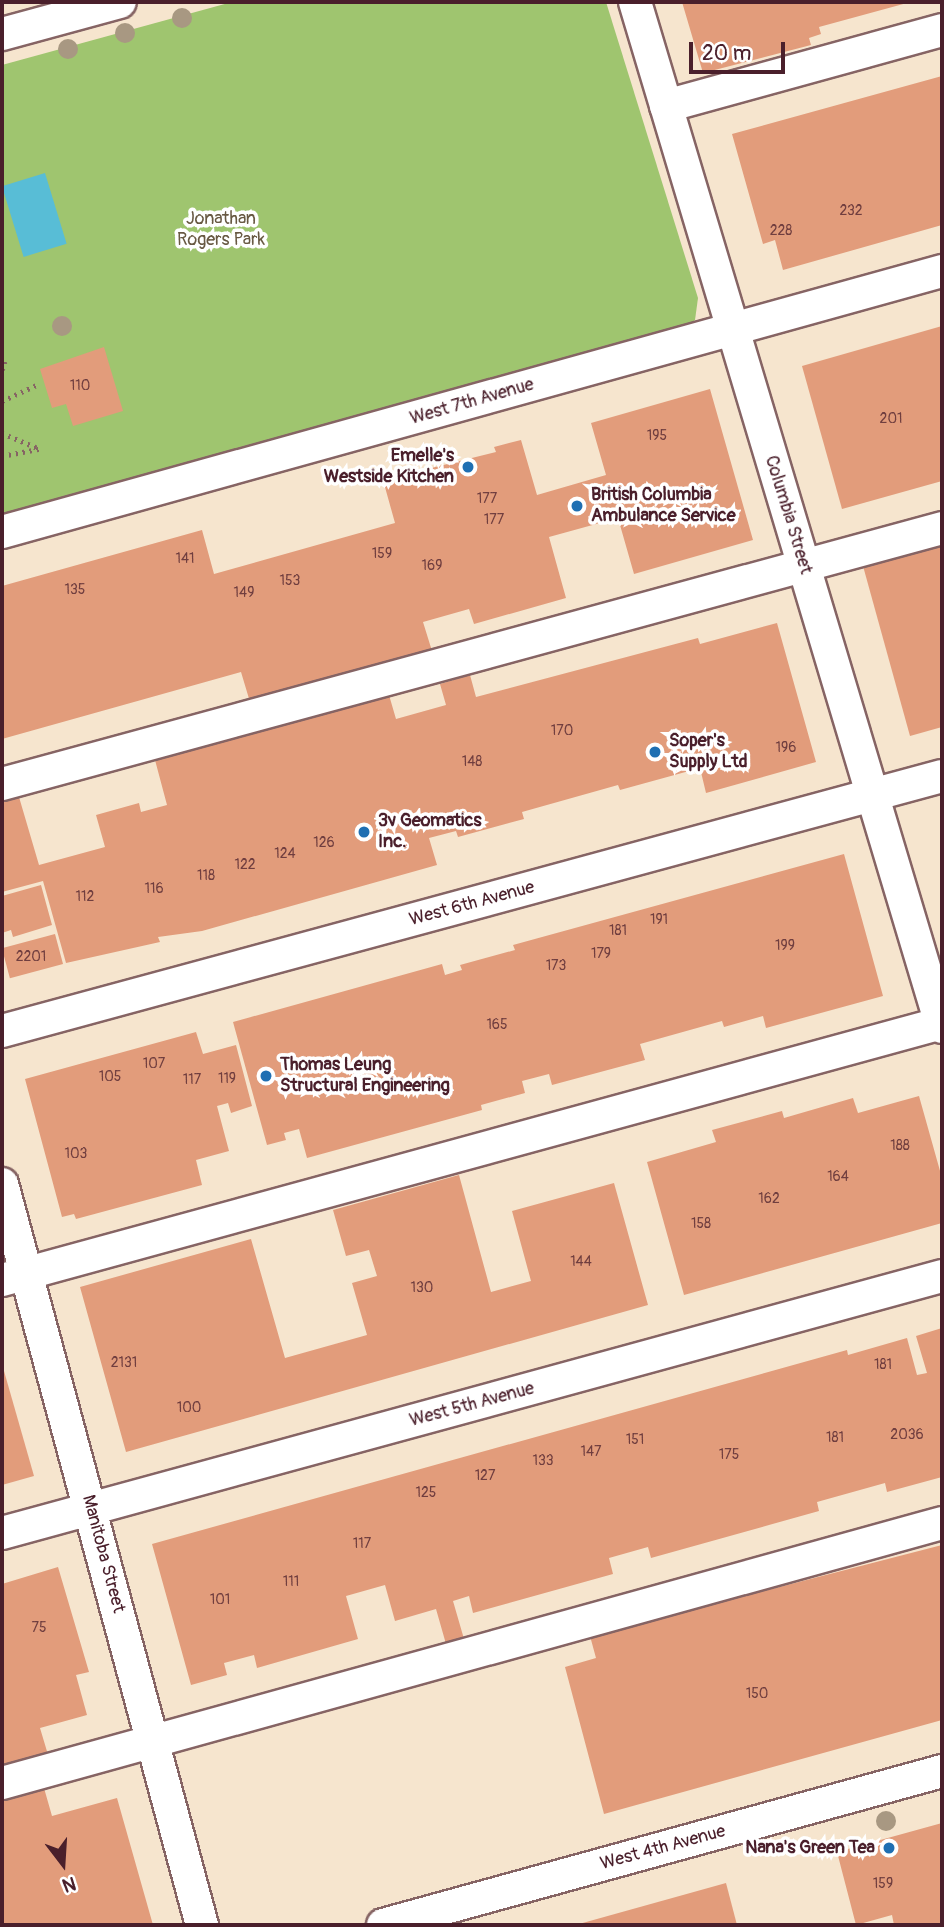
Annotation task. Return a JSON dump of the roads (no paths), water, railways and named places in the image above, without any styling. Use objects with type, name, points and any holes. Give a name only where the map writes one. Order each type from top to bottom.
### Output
[{"type":"street","points":[[2,34],[120,2]]},
{"type":"street","name":"Columbia Street","points":[[635,2],[942,1025]]},
{"type":"street","points":[[666,106],[942,30]]},
{"type":"street","name":"West 7th Avenue","points":[[2,532],[942,271]]},
{"type":"street","points":[[2,784],[942,528]]},
{"type":"street","name":"West 6th Avenue","points":[[2,1031],[942,776]]},
{"type":"street","points":[[14,1277],[942,1025]]},
{"type":"street","name":"Manitoba Street","points":[[2,1184],[14,1277],[91,1509],[202,1925]]},
{"type":"street","name":"West 5th Avenue","points":[[2,1533],[942,1276]]},
{"type":"street","points":[[2,1783],[942,1522]]},
{"type":"street","name":"West 4th Avenue","points":[[383,1925],[942,1771]]},
{"type":"water","points":[[45,173],[67,244],[24,257],[2,186]]},
{"type":"place","name":"Emelle's Westside Kitchen","points":[[468,467]]},
{"type":"place","name":"British Columbia Ambulance Service","points":[[577,506]]},
{"type":"place","name":"Soper's Supply Ltd","points":[[655,752]]},
{"type":"place","name":"3v Geomatics Inc.","points":[[364,832]]},
{"type":"place","name":"Thomas Leung Structural Engineering","points":[[266,1076]]},
{"type":"place","name":"Nana's Green Tea","points":[[889,1848]]},
{"type":"park label","name":"Jonathan Rogers Park","points":[[221,230]]}]
